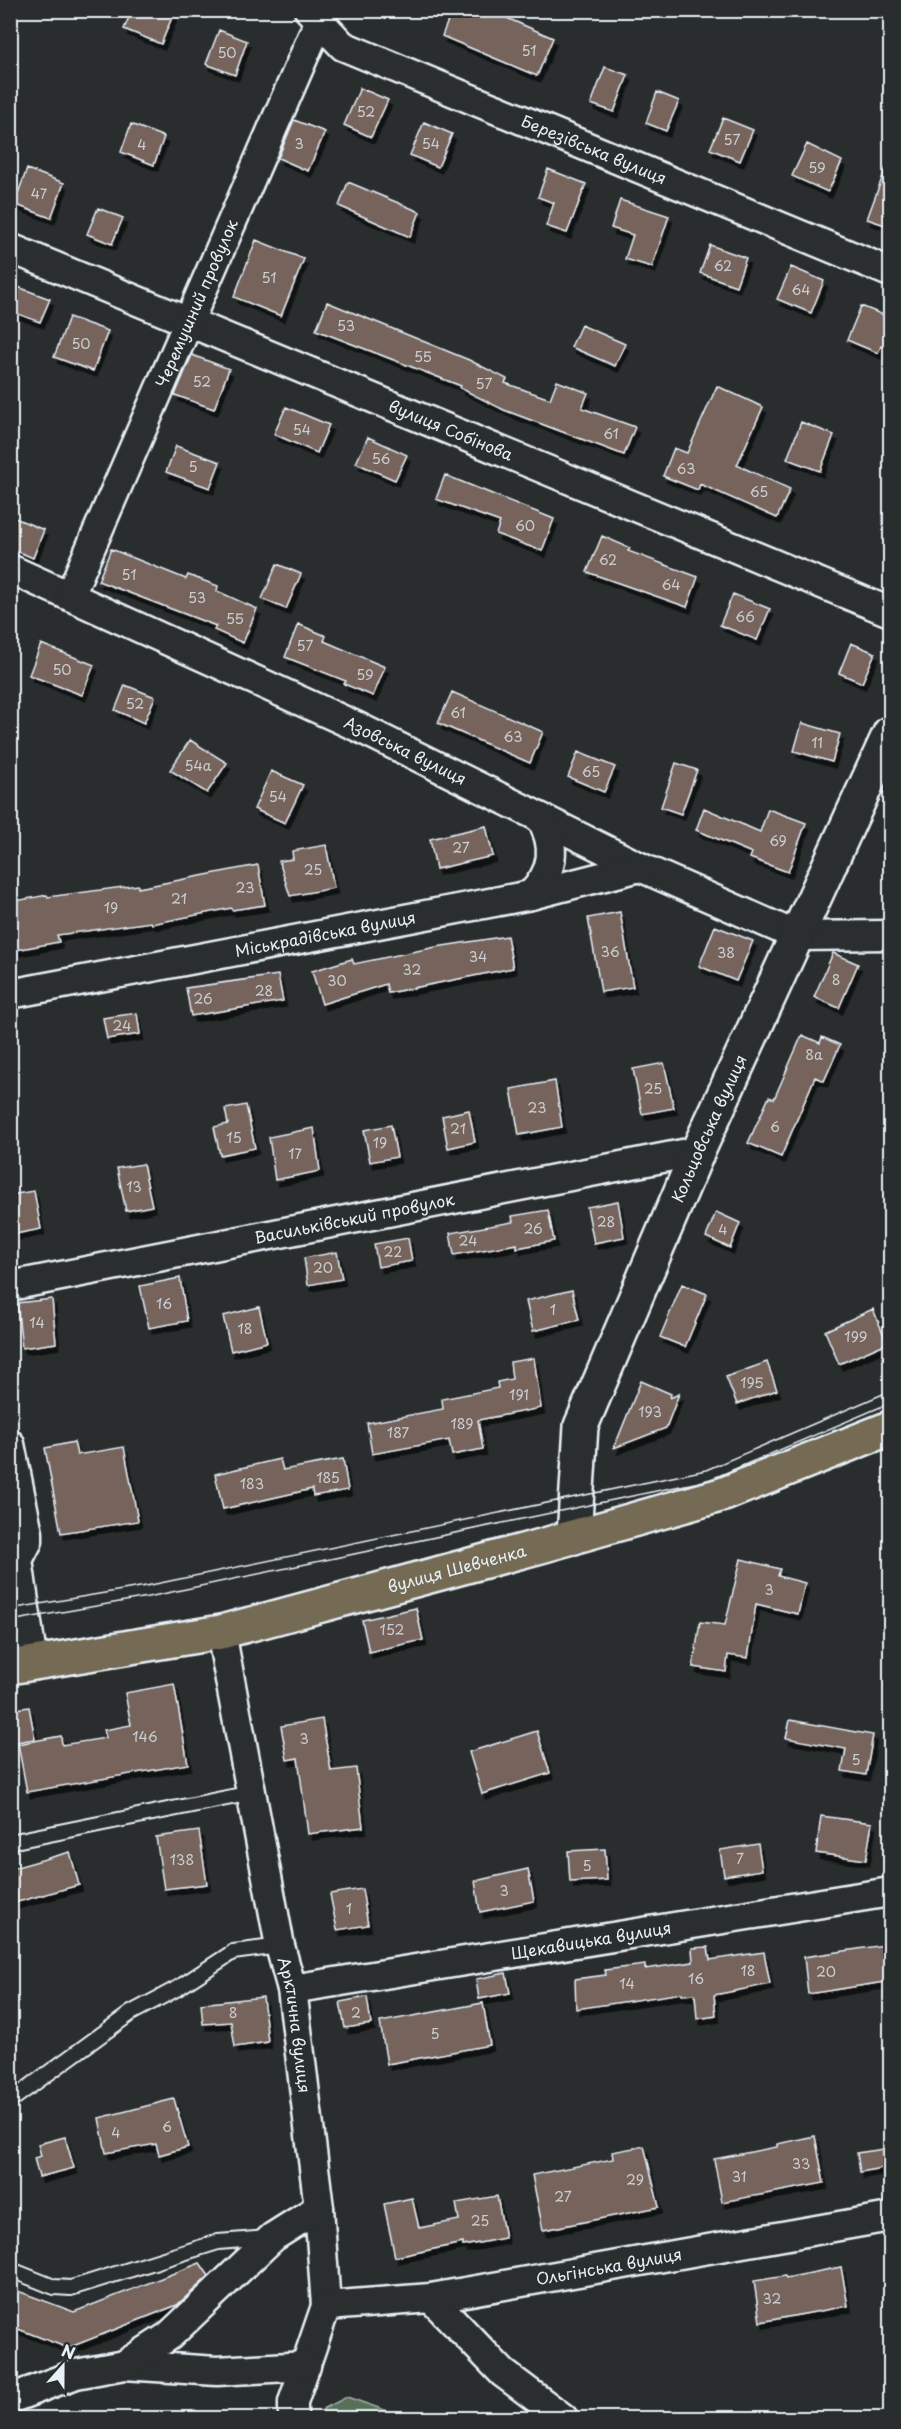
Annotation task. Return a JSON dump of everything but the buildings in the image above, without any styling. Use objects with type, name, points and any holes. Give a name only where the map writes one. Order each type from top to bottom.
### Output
[{"type":"main road","name":"вулиця Шевченка","points":[[22,1665],[221,1632],[574,1537],[724,1494],[891,1428]]},
{"type":"street","name":"Березівська вулиця","points":[[317,14],[343,46],[891,272]]},
{"type":"street","name":"Черемушний провулок","points":[[70,595],[190,324],[317,14]]},
{"type":"street","name":"вулиця Собінова","points":[[10,248],[891,612]]},
{"type":"street","name":"Азовська вулиця","points":[[10,570],[70,595],[358,727],[640,867],[797,936]]},
{"type":"street","name":"Кольцовська вулиця","points":[[574,1537],[581,1425],[698,1151],[891,733]]},
{"type":"street","points":[[531,895],[543,882],[550,867],[553,850],[549,833],[540,818]]},
{"type":"street","name":"Міськрадівська вулиця","points":[[10,994],[531,895],[640,867]]},
{"type":"street","points":[[797,936],[891,935]]},
{"type":"street","name":"Васильківський провулок","points":[[10,1286],[698,1151]]},
{"type":"street","points":[[10,1444],[28,1533],[28,1541],[18,1560],[22,1665]]},
{"type":"street","name":"Арктична вулиця","points":[[221,1632],[280,1946],[292,1989],[319,2208],[326,2306],[293,2402],[293,2418]]},
{"type":"street","name":"Щекавицька вулиця","points":[[292,1989],[891,1892]]},
{"type":"street","points":[[124,2365],[169,2336],[273,2237],[319,2208]]},
{"type":"street","name":"Ольгінська вулиця","points":[[326,2306],[431,2298],[891,2217]]},
{"type":"street","points":[[431,2298],[503,2373],[563,2418]]},
{"type":"street","points":[[10,2399],[76,2374],[124,2365],[217,2371],[306,2366]]},
{"type":"lane","points":[[10,1842],[250,1793]]},
{"type":"lane","points":[[10,2101],[131,2013],[178,1988],[233,1952],[280,1946]]},
{"type":"lane","points":[[14,2271],[54,2287],[70,2288],[218,2242],[273,2237]]},
{"type":"green space","points":[[347,2397],[399,2415],[442,2418],[321,2418],[323,2409]]},
{"type":"tram line","points":[[10,1609],[146,1586],[706,1470],[890,1391]]},
{"type":"tram line","points":[[10,1621],[148,1597],[709,1480],[890,1403]]}]
